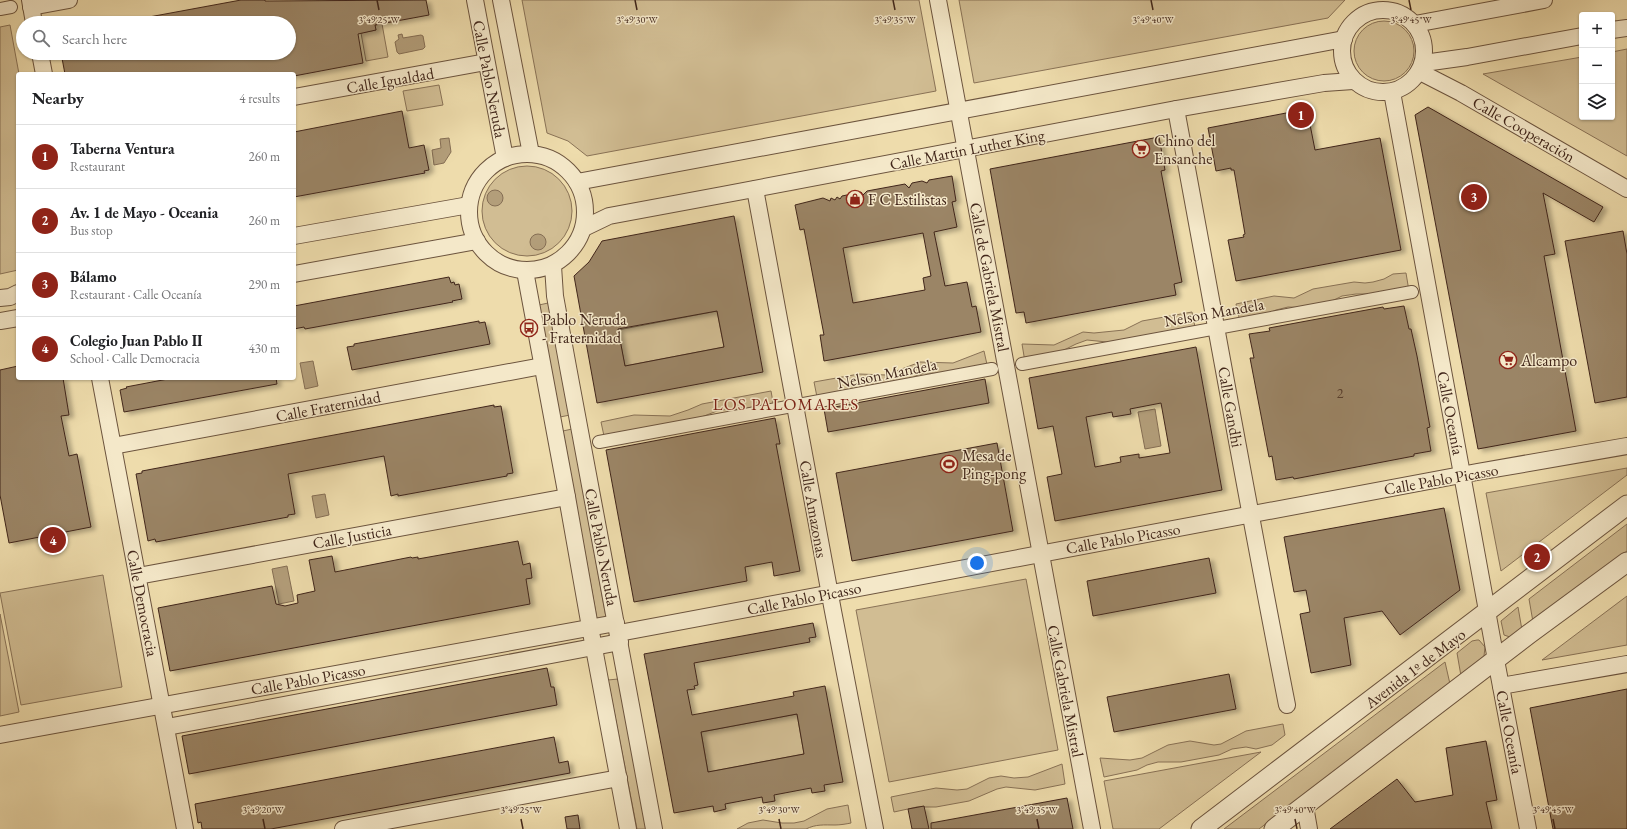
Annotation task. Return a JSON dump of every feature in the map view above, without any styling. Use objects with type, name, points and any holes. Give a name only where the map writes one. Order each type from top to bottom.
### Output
[{"type":"street","points":[[33,16],[31,3],[69,0]]},
{"type":"street","name":"Calle Pablo Neruda","points":[[475,0],[505,158]]},
{"type":"street","name":"Calle Pablo Neruda","points":[[501,0],[531,154]]},
{"type":"street","name":"Calle de Gabriela Mistral","points":[[938,0],[1040,554]]},
{"type":"street","points":[[1415,24],[1544,0]]},
{"type":"street","points":[[1374,5],[1396,12],[1415,24],[1425,44],[1422,67],[1408,85],[1392,92],[1374,92],[1353,81],[1344,64],[1342,51],[1344,39],[1349,27],[1358,18],[1374,5]]},
{"type":"street","points":[[1615,30],[1627,28]]},
{"type":"street","points":[[1422,67],[1467,57],[1579,37]]},
{"type":"street","points":[[577,182],[1344,39]]},
{"type":"street","points":[[41,60],[44,72]]},
{"type":"street","name":"Calle Igualdad","points":[[296,97],[486,62]]},
{"type":"street","name":"Calle Cooperación","points":[[1422,67],[1462,93],[1627,189]]},
{"type":"street","name":"Calle Martin Luther King","points":[[584,228],[609,216],[1324,83],[1353,81]]},
{"type":"street","name":"Calle Oceanía","points":[[1392,92],[1528,829]]},
{"type":"street","name":"Calle Gandhi","points":[[1176,110],[1217,327],[1250,515],[1287,705]]},
{"type":"street","points":[[531,154],[558,162],[577,182],[584,191],[586,216],[584,228],[571,251],[553,266],[525,270],[511,268],[497,262],[485,253],[477,241],[470,224],[469,205],[472,191],[481,177],[505,158],[531,154]]},
{"type":"street","name":"Calle Amazonas","points":[[755,189],[829,593],[875,829]]},
{"type":"street","points":[[296,236],[469,205]]},
{"type":"street","points":[[296,274],[477,241]]},
{"type":"street","name":"Calle Pablo Neruda","points":[[553,266],[555,296],[654,829]]},
{"type":"street","name":"Calle Pablo Neruda","points":[[525,270],[593,646],[628,829]]},
{"type":"street","name":"Nelson Mandela","points":[[1022,364],[1412,292]]},
{"type":"street","points":[[0,298],[10,297],[16,294]]},
{"type":"street","points":[[0,321],[16,318]]},
{"type":"street","name":"Calle Fraternidad","points":[[113,446],[542,366]]},
{"type":"street","name":"Nelson Mandela","points":[[599,442],[992,369]]},
{"type":"street","name":"Calle Democracia","points":[[100,380],[185,829]]},
{"type":"street","name":"Calle Pablo Picasso","points":[[166,727],[593,646],[618,633],[1462,475],[1627,446]]},
{"type":"street","name":"Calle Justicia","points":[[138,576],[567,497]]},
{"type":"street","name":"Avenida 1º de Mayo","points":[[1202,829],[1487,612],[1545,566],[1627,505]]},
{"type":"street","name":"Calle Gabriela Mistral","points":[[1040,554],[1092,829]]},
{"type":"street","points":[[1274,829],[1627,562]]},
{"type":"street","name":"Calle Pablo Picasso","points":[[0,735],[590,627],[618,633]]},
{"type":"street","points":[[1501,686],[1627,664]]},
{"type":"street","points":[[343,829],[619,778]]},
{"type":"street","points":[[1305,806],[1309,829]]},
{"type":"shaded area","points":[[522,0],[919,0],[936,91],[587,156],[568,141],[547,133]]},
{"type":"shaded area","points":[[959,0],[1345,0],[1328,18],[974,83]]},
{"type":"shaded area","points":[[1384,21],[1400,26],[1405,30],[1409,35],[1414,51],[1409,67],[1405,72],[1400,76],[1384,81],[1368,76],[1363,72],[1359,67],[1354,51],[1359,35],[1363,30],[1368,26]]},
{"type":"shaded area","points":[[382,24],[388,57],[366,61],[361,33],[376,30],[375,25]]},
{"type":"shaded area","points":[[10,25],[19,72],[16,72],[16,270],[0,274],[0,27]]},
{"type":"shaded area","points":[[402,34],[403,38],[423,36],[425,47],[423,49],[399,54],[397,52],[395,42],[399,39],[398,35]]},
{"type":"shaded area","points":[[1627,49],[1627,156],[1483,74],[1579,58],[1579,120],[1615,120],[1615,51]]},
{"type":"shaded area","points":[[439,85],[443,105],[407,111],[403,91]]},
{"type":"shaded area","points":[[449,138],[451,152],[444,163],[434,165],[432,150],[441,148],[440,139]]},
{"type":"shaded area","points":[[527,166],[536,167],[552,174],[564,186],[571,202],[571,220],[564,236],[552,248],[536,255],[527,256],[518,255],[502,248],[490,236],[483,220],[482,211],[483,202],[490,186],[502,174],[518,167]]},
{"type":"shaded area","points":[[495,190],[502,195],[503,198],[498,205],[495,206],[488,201],[487,198],[492,191]]},
{"type":"shaded area","points":[[538,234],[545,239],[546,242],[541,249],[538,250],[531,245],[530,242],[535,235]]},
{"type":"shaded area","points":[[1406,273],[1409,291],[1342,296],[1313,308],[1288,307],[1276,310],[1250,321],[1240,322],[1236,304],[1274,296],[1294,298],[1313,289],[1354,282],[1373,282],[1384,279],[1393,274]]},
{"type":"shaded area","points":[[548,303],[570,415],[560,417],[539,305]]},
{"type":"shaded area","points":[[717,311],[724,347],[625,366],[618,330]]},
{"type":"shaded area","points":[[1192,312],[1195,327],[1172,330],[1148,339],[1117,343],[1087,340],[1046,359],[1025,362],[1022,344],[1054,345],[1083,332],[1094,333],[1124,330],[1142,321]]},
{"type":"shaded area","points":[[984,351],[988,369],[959,374],[926,373],[918,375],[897,385],[817,397],[814,382],[859,374],[886,375],[920,362],[953,363]]},
{"type":"shaded area","points":[[313,361],[318,386],[305,389],[300,363]]},
{"type":"shaded area","points":[[771,391],[774,408],[759,411],[730,409],[717,411],[699,418],[604,436],[601,422],[634,415],[670,416],[702,404]]},
{"type":"shaded area","points":[[1155,409],[1161,446],[1145,449],[1138,412]]},
{"type":"shaded area","points":[[572,429],[606,617],[597,619],[563,431]]},
{"type":"shaded area","points":[[1627,468],[1627,475],[1501,571],[1486,493]]},
{"type":"shaded area","points":[[325,494],[329,515],[316,518],[312,496]]},
{"type":"shaded area","points":[[1627,524],[1627,551],[1533,622],[1529,599]]},
{"type":"shaded area","points":[[287,566],[294,601],[279,604],[272,569]]},
{"type":"shaded area","points":[[103,575],[122,687],[21,705],[0,593]]},
{"type":"shaded area","points":[[1026,579],[1058,750],[889,782],[856,610]]},
{"type":"shaded area","points":[[1627,596],[1627,645],[1542,660]]},
{"type":"shaded area","points":[[1518,607],[1522,630],[1510,637],[1504,635],[1501,621]]},
{"type":"shaded area","points":[[0,614],[19,712],[0,716]]},
{"type":"shaded area","points":[[1479,640],[1485,647],[1484,656],[1461,676],[1457,653],[1472,641]]},
{"type":"shaded area","points":[[1445,662],[1450,684],[1259,829],[1224,829]]},
{"type":"shaded area","points":[[618,679],[647,829],[637,829],[608,680]]},
{"type":"shaded area","points":[[797,714],[804,754],[708,772],[701,732]]},
{"type":"shaded area","points":[[1283,724],[1285,735],[1272,745],[1256,749],[1246,747],[1232,749],[1219,755],[1181,762],[1158,762],[1137,770],[1104,777],[1100,758],[1130,760],[1142,758],[1168,745],[1190,741],[1214,745],[1221,744],[1246,731]]},
{"type":"shaded area","points":[[1261,752],[1159,829],[1113,829],[1104,781]]},
{"type":"shaded area","points":[[1062,764],[1065,784],[1035,790],[1006,787],[997,789],[969,801],[936,807],[917,807],[894,812],[891,797],[936,788],[957,790],[967,789],[989,778],[1001,776],[1014,778],[1028,777]]},
{"type":"shaded area","points":[[848,805],[851,823],[824,825],[806,829],[737,829],[748,823],[763,820],[782,823],[804,821],[827,809]]},
{"type":"building","points":[[241,0],[426,0],[429,15],[375,25],[376,30],[358,34],[363,63],[296,76],[296,72],[65,72],[62,60],[296,60],[296,16],[154,16]]},
{"type":"building","points":[[1428,107],[1603,207],[1594,222],[1543,193],[1555,254],[1544,256],[1576,431],[1478,449],[1415,115]]},
{"type":"building","points":[[1307,109],[1315,150],[1380,138],[1401,250],[1236,281],[1228,240],[1244,237],[1243,235],[1245,234],[1234,170],[1231,170],[1231,168],[1216,171],[1208,128]]},
{"type":"building","points":[[402,111],[409,148],[424,145],[429,170],[424,171],[425,173],[296,197],[296,132]]},
{"type":"building","points":[[1159,137],[1165,170],[1161,171],[1182,282],[1174,284],[1176,295],[1026,323],[1024,312],[1016,313],[990,169]]},
{"type":"building","points":[[952,176],[956,201],[952,202],[957,227],[934,232],[945,286],[967,282],[972,307],[976,306],[981,332],[824,361],[820,335],[824,335],[804,229],[800,230],[795,205],[823,198],[830,201],[831,198],[835,200],[837,197],[840,199],[842,196],[861,192],[863,195],[867,191],[905,184],[909,188],[912,183],[922,181],[927,183],[929,180]],"holes":[[[923,233],[931,276],[923,278],[925,290],[853,303],[843,248]]]},
{"type":"building","points":[[734,216],[763,372],[597,403],[574,276],[589,262],[602,241]],"holes":[[[717,311],[724,347],[625,366],[618,329]]]},
{"type":"building","points":[[1623,231],[1627,254],[1627,397],[1595,403],[1565,241]]},
{"type":"building","points":[[449,277],[451,283],[454,282],[455,285],[459,284],[462,299],[452,301],[453,302],[305,329],[304,327],[296,329],[296,306]]},
{"type":"building","points":[[1404,306],[1417,356],[1430,427],[1427,428],[1431,451],[1414,454],[1414,456],[1294,479],[1293,477],[1276,480],[1272,456],[1269,457],[1250,358],[1254,358],[1249,334],[1270,331],[1269,328],[1383,307],[1384,309]]},
{"type":"building","points":[[479,321],[479,323],[485,322],[490,344],[352,370],[347,347],[354,346],[354,344]]},
{"type":"building","points":[[1196,347],[1222,490],[1055,521],[1047,477],[1062,474],[1053,426],[1038,429],[1029,378]],"holes":[[[1161,403],[1170,453],[1139,458],[1139,454],[1120,457],[1121,462],[1095,467],[1086,417],[1112,412],[1113,417],[1131,414],[1130,409]]]},
{"type":"building","points":[[16,366],[16,380],[63,380],[69,415],[61,416],[69,456],[77,454],[91,527],[9,543],[0,495],[0,370]]},
{"type":"building","points":[[985,379],[989,403],[828,432],[824,409]]},
{"type":"building","points":[[163,380],[276,380],[277,384],[124,412],[120,390],[127,388],[126,387]]},
{"type":"building","points":[[494,405],[494,407],[501,406],[513,473],[507,474],[507,476],[391,496],[384,456],[288,474],[295,514],[288,515],[288,517],[156,542],[155,539],[148,541],[136,474],[142,473],[142,471]]},
{"type":"building","points":[[775,418],[780,444],[776,444],[800,571],[774,576],[772,562],[745,567],[747,581],[634,602],[606,450]]},
{"type":"building","points":[[997,443],[1013,531],[852,561],[836,473]]},
{"type":"building","points":[[1444,508],[1460,590],[1400,635],[1382,611],[1344,618],[1351,665],[1311,673],[1300,614],[1310,612],[1306,590],[1294,592],[1284,537]]},
{"type":"building","points":[[518,541],[523,565],[530,563],[532,578],[526,579],[530,604],[170,671],[158,608],[272,586],[276,604],[285,606],[298,603],[297,595],[315,591],[309,560],[332,556],[335,572],[411,557],[418,557],[418,559]]},
{"type":"building","points":[[1209,558],[1216,593],[1093,616],[1087,581]]},
{"type":"building","points":[[813,623],[816,637],[809,638],[810,642],[694,663],[698,685],[694,686],[695,689],[687,690],[692,715],[794,696],[793,692],[825,686],[843,782],[824,785],[825,791],[812,793],[811,788],[774,795],[775,801],[763,803],[762,797],[725,804],[726,809],[714,812],[713,806],[674,813],[644,654]],"holes":[[[797,714],[804,754],[708,772],[701,732]]]},
{"type":"building","points":[[547,668],[551,687],[554,687],[557,705],[189,774],[182,736]]},
{"type":"building","points":[[1229,674],[1236,709],[1114,732],[1107,697]]},
{"type":"building","points":[[1627,689],[1627,829],[1553,829],[1530,708]]},
{"type":"building","points":[[554,737],[559,763],[568,761],[570,773],[271,829],[202,829],[201,822],[198,823],[195,804]]},
{"type":"building","points":[[1486,741],[1497,800],[1486,802],[1492,829],[1330,829],[1397,779],[1415,802],[1453,795],[1446,748]]},
{"type":"building","points":[[1067,798],[1073,829],[931,829],[931,823]]},
{"type":"building","points":[[924,806],[929,829],[912,829],[908,809]]},
{"type":"building","points":[[578,815],[580,829],[567,829],[565,817]]},
{"type":"place","name":"Taberna Ventura","points":[[1301,115]]},
{"type":"place","name":"Chino del Ensanche","points":[[1141,149]]},
{"type":"place","name":"Bálamo","points":[[1474,197]]},
{"type":"place","name":"F C Estilistas","points":[[855,199]]},
{"type":"place","name":"Pablo Neruda - Fraternidad","points":[[529,328]]},
{"type":"place","name":"Alcampo","points":[[1508,360]]},
{"type":"place","name":"Mesa de Ping-pong","points":[[949,464]]},
{"type":"place","name":"Colegio Juan Pablo II","points":[[53,540]]},
{"type":"place","name":"Av. 1 de Mayo - Oceania","points":[[1537,557]]},
{"type":"district","name":"LOS PALOMARES","points":[[786,404]]}]
